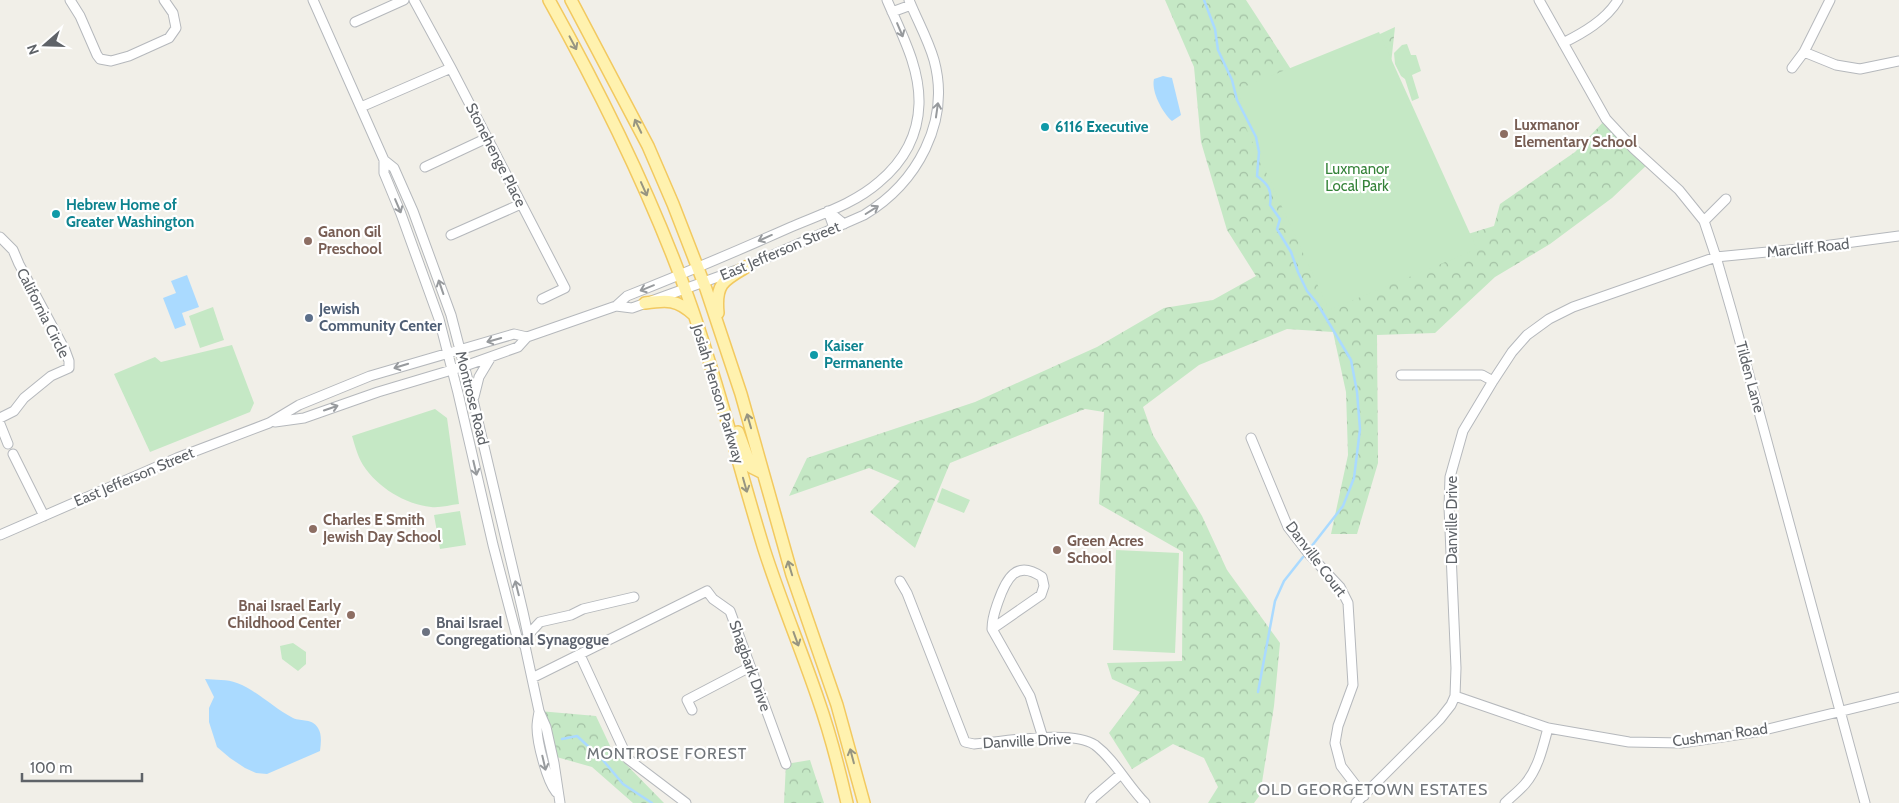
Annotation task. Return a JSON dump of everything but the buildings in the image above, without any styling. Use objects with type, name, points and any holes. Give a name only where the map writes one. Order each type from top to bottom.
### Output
[{"type":"main road","name":"Josiah Henson Parkway","points":[[549,0],[576,49],[629,156],[680,275],[723,404],[770,568],[824,718],[847,803]]},
{"type":"main road","name":"Josiah Henson Parkway","points":[[571,0],[648,146],[698,268],[741,394],[792,575],[837,705],[864,803]]},
{"type":"main road","points":[[719,327],[717,302],[719,288],[727,278],[748,266]]},
{"type":"main road","points":[[645,303],[660,301],[678,302],[695,316]]},
{"type":"main road","points":[[723,404],[736,429],[751,467],[763,473]]},
{"type":"street","points":[[70,0],[80,16],[97,55],[100,59],[111,61],[129,56],[168,38],[176,28],[175,19],[164,0]]},
{"type":"street","name":"Montrose Road","points":[[313,0],[384,160],[384,173],[402,214],[438,320],[448,353],[495,555],[518,637],[524,646],[539,711],[546,727],[553,756],[559,799]]},
{"type":"street","points":[[355,22],[404,0]]},
{"type":"street","name":"Stonehenge Place","points":[[414,0],[565,288],[542,299]]},
{"type":"street","name":"East Jefferson Street","points":[[269,423],[304,418],[518,347],[527,337],[616,306],[627,296],[698,268],[828,211],[852,200],[872,187],[890,171],[906,151],[918,117],[918,84],[912,61],[887,0]]},
{"type":"street","name":"Tilden Lane","points":[[1539,0],[1606,119],[1634,149],[1679,190],[1704,221],[1716,257],[1864,803]]},
{"type":"street","points":[[1563,44],[1582,34],[1602,18],[1618,0]]},
{"type":"street","points":[[1792,68],[1804,52],[1830,0]]},
{"type":"street","points":[[892,12],[910,2]]},
{"type":"street","name":"East Jefferson Street","points":[[616,306],[632,308],[748,266],[844,224],[872,210],[892,195],[906,180],[922,157],[934,124],[938,105],[938,82],[930,50],[910,2]]},
{"type":"street","points":[[1804,52],[1836,65],[1860,69],[1899,61]]},
{"type":"street","points":[[361,107],[451,68]]},
{"type":"street","points":[[425,167],[487,138]]},
{"type":"street","name":"Montrose Road","points":[[384,160],[394,168],[443,290],[465,366],[528,635]]},
{"type":"street","points":[[1704,221],[1726,200]]},
{"type":"street","points":[[451,235],[521,204]]},
{"type":"street","points":[[828,211],[844,224]]},
{"type":"street","points":[[828,211],[834,228]]},
{"type":"street","name":"Marcliff Road","points":[[1716,257],[1808,248],[1899,236]]},
{"type":"street","name":"California Circle","points":[[0,238],[13,250],[69,361],[69,368],[51,376],[24,398],[14,411],[0,418]]},
{"type":"street","name":"Danville Drive","points":[[1455,696],[1456,668],[1450,477],[1464,431],[1493,381],[1512,352],[1527,335],[1549,319],[1573,307],[1716,257]]},
{"type":"street","name":"East Jefferson Street","points":[[0,535],[177,458],[269,423],[300,405],[370,376],[514,334],[527,337]]},
{"type":"street","points":[[473,400],[479,376],[491,357]]},
{"type":"street","points":[[1401,375],[1482,375],[1493,381]]},
{"type":"street","points":[[0,424],[8,444]]},
{"type":"street","name":"Danville Court","points":[[1251,438],[1288,527],[1308,553],[1340,587],[1348,603],[1352,685],[1338,726],[1335,743],[1341,766],[1364,796]]},
{"type":"street","points":[[13,454],[44,516]]},
{"type":"street","points":[[992,629],[1041,595],[1044,586],[1042,577],[1032,570],[1022,570],[1014,573],[1001,594],[992,618],[992,629],[1030,696],[1044,738]]},
{"type":"street","name":"Danville Drive","points":[[900,581],[908,593],[965,742],[974,744],[1044,738],[1076,738],[1085,740],[1095,746],[1110,760],[1145,803]]},
{"type":"street","name":"Shagbark Drive","points":[[532,678],[707,591],[713,600],[730,611],[786,764]]},
{"type":"street","points":[[524,646],[528,635],[540,622],[571,615],[583,609],[634,597]]},
{"type":"street","points":[[523,612],[540,622]]},
{"type":"street","points":[[580,655],[628,760],[686,803]]},
{"type":"street","points":[[692,710],[687,700],[750,667]]},
{"type":"street","points":[[1356,803],[1440,719],[1451,705],[1455,696]]},
{"type":"street","name":"Cushman Road","points":[[1455,696],[1548,728],[1629,742],[1680,743],[1756,732],[1899,697]]},
{"type":"street","points":[[1504,803],[1530,777],[1541,754],[1548,728]]},
{"type":"street","points":[[1090,803],[1093,798],[1120,774]]},
{"type":"green space","points":[[1165,0],[1246,0],[1294,74],[1395,27],[1391,64],[1458,237],[1494,226],[1500,204],[1575,152],[1606,119],[1649,163],[1612,198],[1550,244],[1495,277],[1435,333],[1377,335],[1378,463],[1357,534],[1331,534],[1348,455],[1346,392],[1333,332],[1287,329],[1199,365],[1143,407],[1153,435],[1202,516],[1227,570],[1280,643],[1274,706],[1260,795],[1254,803],[1208,803],[1218,787],[1204,758],[1173,744],[1132,769],[1109,733],[1140,692],[1112,679],[1107,663],[1182,661],[1183,552],[1099,504],[1104,412],[1085,409],[950,463],[915,548],[870,512],[900,481],[869,468],[789,496],[807,458],[975,402],[1097,347],[1164,308],[1213,300],[1256,276],[1227,230],[1201,142],[1194,67]]},
{"type":"green space","name":"Luxmanor Local Park","points":[[1379,32],[1477,249],[1329,310],[1236,106],[1242,103],[1236,90]]},
{"type":"green space","points":[[1407,44],[1411,55],[1416,55],[1421,71],[1412,75],[1419,98],[1412,101],[1405,79],[1401,76],[1395,64],[1394,53],[1402,45]]},
{"type":"green space","points":[[213,307],[224,340],[200,348],[189,316]]},
{"type":"green space","points":[[232,345],[254,403],[250,412],[150,452],[114,374],[155,357],[161,362]]},
{"type":"green space","points":[[435,409],[447,418],[459,504],[441,507],[412,502],[384,488],[361,462],[352,436]]},
{"type":"green space","points":[[942,488],[970,500],[964,513],[937,502]]},
{"type":"green space","points":[[460,511],[466,545],[440,549],[434,515]]},
{"type":"green space","points":[[1116,550],[1179,553],[1175,653],[1113,650]]},
{"type":"green space","points":[[293,643],[306,652],[306,664],[298,671],[282,659],[280,646]]},
{"type":"green space","points":[[539,711],[596,716],[612,750],[664,803],[633,803],[592,767],[553,756]]},
{"type":"green space","points":[[810,760],[824,803],[784,803],[786,764]]},
{"type":"water","points":[[1163,76],[1172,78],[1181,115],[1172,121],[1161,107],[1154,89],[1154,79]]},
{"type":"water","points":[[187,275],[199,307],[182,313],[186,325],[175,329],[163,298],[176,293],[171,281]]},
{"type":"water","points":[[205,679],[225,680],[245,686],[293,718],[310,721],[316,725],[320,733],[320,751],[267,774],[256,773],[245,768],[217,747],[209,722],[209,708],[214,697]]},
{"type":"waterway","points":[[1204,0],[1215,29],[1218,50],[1232,80],[1237,100],[1256,137],[1259,152],[1257,176],[1269,188],[1270,205],[1280,219],[1277,229],[1291,252],[1307,291],[1317,303],[1351,360],[1357,392],[1360,429],[1354,478],[1343,506],[1311,547]]},
{"type":"waterway","points":[[1258,692],[1275,601],[1284,581],[1303,557]]},
{"type":"waterway","points":[[562,739],[577,736],[602,759],[623,784],[652,803]]},
{"type":"place","name":"6116 Executive","points":[[1045,127]]},
{"type":"place","name":"Luxmanor Elementary School","points":[[1504,134]]},
{"type":"place","name":"Hebrew Home of Greater Washington","points":[[56,214]]},
{"type":"place","name":"Ganon Gil Preschool","points":[[308,241]]},
{"type":"place","name":"Jewish Community Center","points":[[309,318]]},
{"type":"place","name":"Kaiser Permanente","points":[[814,355]]},
{"type":"place","name":"Charles E Smith Jewish Day School","points":[[313,529]]},
{"type":"place","name":"Green Acres School","points":[[1057,550]]},
{"type":"place","name":"Bnai Israel Early Childhood Center","points":[[351,615]]},
{"type":"place","name":"Bnai Israel Congregational Synagogue","points":[[426,632]]},
{"type":"district","name":"MONTROSE FOREST","points":[[667,753]]},
{"type":"district","name":"OLD GEORGETOWN ESTATES","points":[[1373,789]]}]
